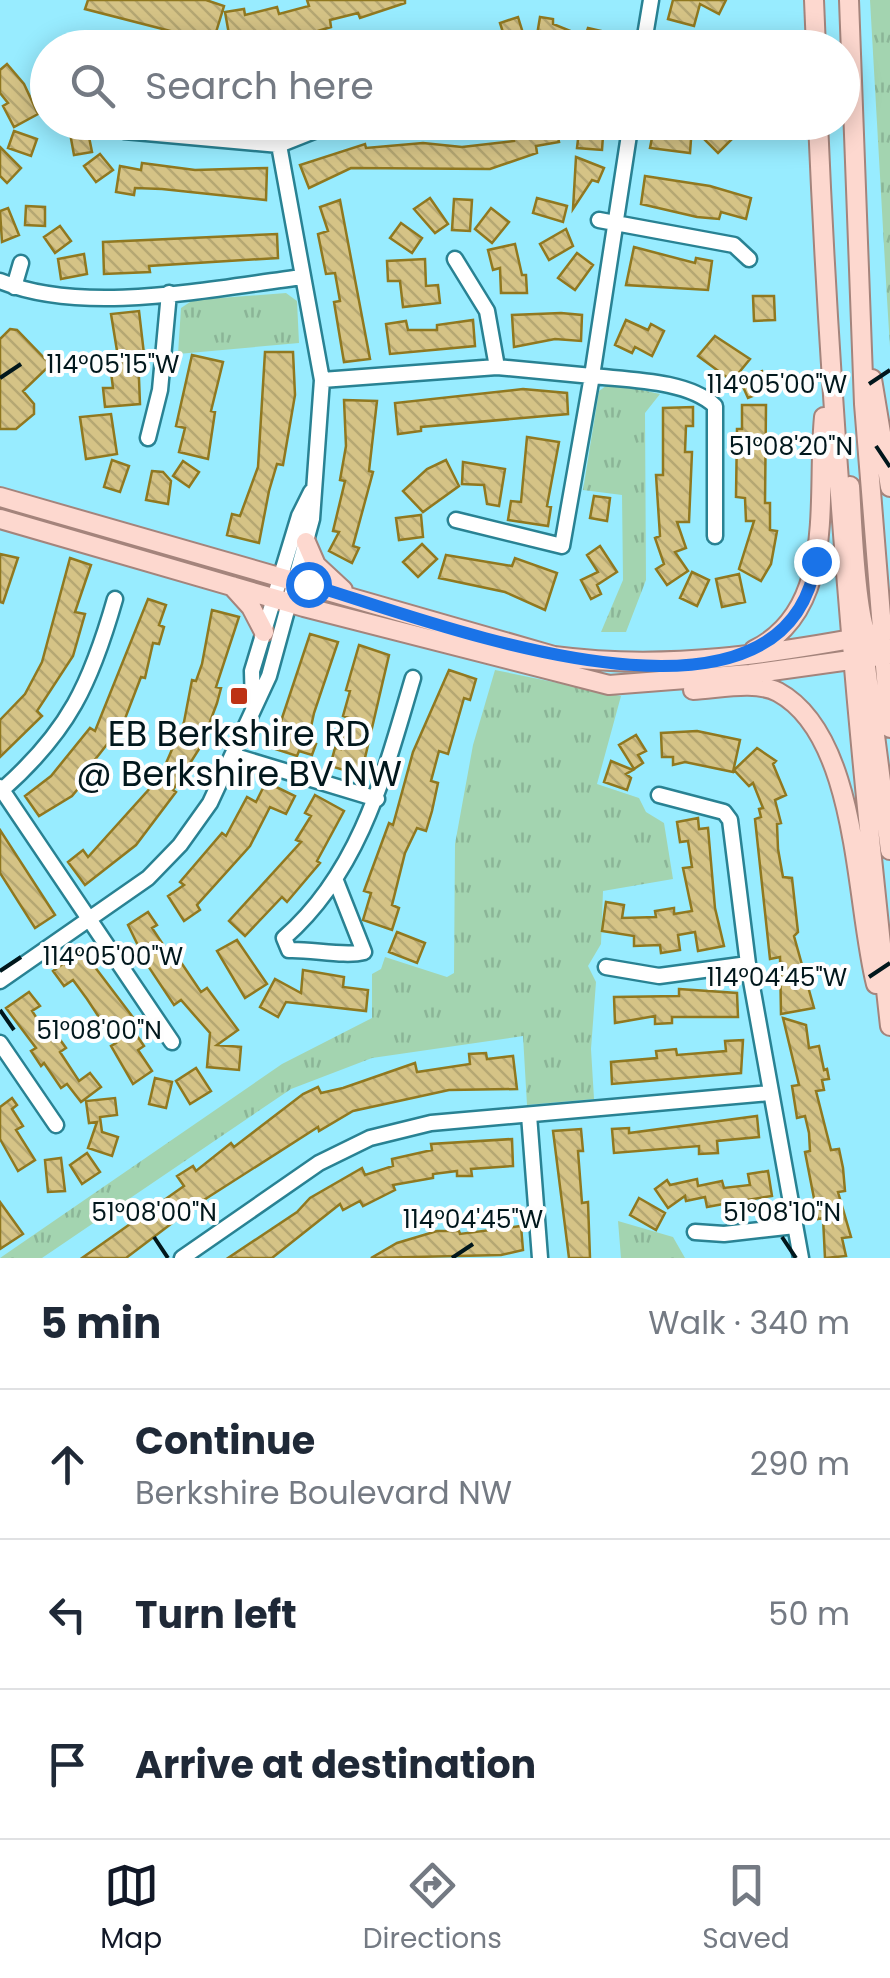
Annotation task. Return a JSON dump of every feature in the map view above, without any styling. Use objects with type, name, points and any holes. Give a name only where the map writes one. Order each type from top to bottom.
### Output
[{"type":"main road","points":[[814,0],[815,30]]},
{"type":"main road","points":[[850,0],[850,30]]},
{"type":"main road","points":[[819,140],[835,443],[872,635],[888,655],[890,728]]},
{"type":"main road","points":[[854,140],[872,635],[858,660],[890,1026]]},
{"type":"main road","points":[[861,325],[890,487]]},
{"type":"main road","points":[[740,657],[786,630],[807,600],[816,561],[818,473],[829,376]]},
{"type":"main road","points":[[0,497],[554,656],[648,665],[740,657],[872,635]]},
{"type":"main road","points":[[0,520],[282,600],[644,693],[758,687],[788,698],[817,726],[838,774],[870,958],[890,1036]]},
{"type":"main road","points":[[306,542],[316,565],[351,596]]},
{"type":"main road","points":[[232,586],[251,607],[264,632]]},
{"type":"main road","points":[[609,685],[888,655]]},
{"type":"main road","points":[[858,660],[890,850]]},
{"type":"street","points":[[646,30],[651,0]]},
{"type":"street","points":[[224,140],[279,145],[292,140]]},
{"type":"street","points":[[456,520],[562,546],[629,140]]},
{"type":"street","points":[[279,145],[322,380],[315,484],[306,542],[288,578]]},
{"type":"street","points":[[600,220],[734,245],[749,259]]},
{"type":"street","points":[[455,259],[487,311],[497,367]]},
{"type":"street","points":[[21,263],[7,284],[74,296],[169,293],[302,277]]},
{"type":"street","points":[[148,438],[160,390],[169,293]]},
{"type":"street","points":[[322,380],[497,367],[592,376],[706,397],[715,406],[715,536]]},
{"type":"street","points":[[0,981],[148,878],[180,845],[210,803],[269,676],[299,516],[315,484]]},
{"type":"street","points":[[115,599],[91,679],[74,712],[42,754],[1,788],[172,1042]]},
{"type":"street","points":[[253,707],[252,672],[264,632],[282,600]]},
{"type":"street","points":[[336,881],[364,952],[352,955],[323,948],[289,950],[284,938],[336,881],[377,799],[414,678]]},
{"type":"street","points":[[234,756],[377,799]]},
{"type":"street","points":[[659,795],[724,812],[730,820],[748,964],[801,1258]]},
{"type":"street","points":[[606,966],[658,976],[748,964]]},
{"type":"street","points":[[0,1043],[56,1126]]},
{"type":"street","points":[[182,1258],[319,1163],[370,1138],[431,1122],[770,1092]]},
{"type":"street","points":[[529,1115],[540,1258]]},
{"type":"street","points":[[695,1232],[795,1226]]},
{"type":"green space","points":[[870,0],[890,0],[890,347],[887,299]]},
{"type":"green space","points":[[286,293],[297,301],[299,343],[178,354],[181,308],[193,300]]},
{"type":"green space","points":[[610,383],[660,394],[645,413],[646,580],[626,632],[601,632],[623,580],[622,495],[583,490],[599,391]]},
{"type":"green space","points":[[495,670],[621,696],[597,784],[639,798],[646,812],[664,823],[673,879],[603,891],[601,944],[588,966],[596,982],[591,1049],[594,1099],[527,1105],[523,1036],[372,1058],[291,1089],[42,1258],[0,1258],[282,1064],[372,1018],[372,974],[381,969],[385,957],[447,977],[454,973],[455,844],[473,745]]},
{"type":"green space","points":[[618,1221],[673,1237],[685,1258],[621,1258]]},
{"type":"building","points":[[88,0],[206,0],[224,6],[217,30],[166,30],[85,9]]},
{"type":"building","points":[[307,0],[405,0],[360,18],[358,13],[330,20],[331,27],[321,30],[228,30],[225,12],[244,9],[245,15],[277,7],[279,14],[309,6]]},
{"type":"building","points":[[673,0],[726,0],[719,14],[700,4],[694,26],[668,19]]},
{"type":"building","points":[[518,17],[522,30],[502,30],[500,23]]},
{"type":"building","points":[[540,17],[553,19],[553,24],[568,30],[538,30]]},
{"type":"building","points":[[7,64],[30,97],[30,118],[14,127],[3,106],[8,103],[0,93],[0,70]]},
{"type":"building","points":[[14,131],[37,140],[31,156],[8,148]]},
{"type":"building","points":[[71,140],[90,140],[92,152],[74,155]]},
{"type":"building","points":[[578,140],[603,140],[602,150],[577,148]]},
{"type":"building","points":[[652,140],[691,140],[690,153],[650,148]]},
{"type":"building","points":[[705,140],[731,140],[718,153]]},
{"type":"building","points":[[514,141],[559,142],[536,146],[537,153],[490,169],[351,168],[309,188],[300,165],[365,144],[366,148],[423,143],[462,147]]},
{"type":"building","points":[[0,147],[21,168],[7,183],[0,176]]},
{"type":"building","points":[[100,154],[113,170],[96,182],[84,166]]},
{"type":"building","points":[[576,157],[604,168],[598,182],[592,180],[573,209]]},
{"type":"building","points":[[142,163],[195,170],[267,168],[266,200],[162,189],[135,188],[134,195],[116,192],[120,166],[141,170]]},
{"type":"building","points":[[645,176],[710,186],[751,198],[746,219],[721,212],[719,219],[697,217],[641,204]]},
{"type":"building","points":[[430,198],[448,224],[435,233],[414,209]]},
{"type":"building","points":[[537,198],[567,206],[563,222],[533,213]]},
{"type":"building","points":[[454,199],[472,200],[470,231],[452,230]]},
{"type":"building","points":[[340,200],[370,359],[344,362],[334,302],[340,301],[335,273],[326,274],[318,234],[328,231],[320,207]]},
{"type":"building","points":[[26,206],[45,207],[45,226],[25,225]]},
{"type":"building","points":[[8,208],[19,235],[2,242],[0,211]]},
{"type":"building","points":[[491,208],[509,222],[492,243],[475,229]]},
{"type":"building","points":[[401,223],[422,238],[412,253],[390,238]]},
{"type":"building","points":[[60,226],[71,241],[55,253],[44,237]]},
{"type":"building","points":[[566,229],[573,246],[549,260],[540,244]]},
{"type":"building","points":[[277,234],[278,258],[149,266],[150,272],[104,274],[103,242]]},
{"type":"building","points":[[515,244],[522,275],[526,275],[527,293],[501,293],[500,268],[493,270],[488,250]]},
{"type":"building","points":[[634,247],[695,263],[696,258],[712,261],[708,290],[626,285]]},
{"type":"building","points":[[577,253],[593,265],[575,290],[558,278]]},
{"type":"building","points":[[84,254],[87,274],[61,279],[58,259]]},
{"type":"building","points":[[425,259],[426,286],[438,285],[440,303],[403,307],[400,281],[388,281],[387,261]]},
{"type":"building","points":[[753,296],[774,296],[775,320],[754,321]]},
{"type":"building","points":[[139,311],[144,354],[138,354],[140,404],[105,407],[103,388],[113,388],[110,364],[119,363],[111,314]]},
{"type":"building","points":[[512,315],[582,315],[581,341],[555,339],[514,347]]},
{"type":"building","points":[[473,320],[475,346],[390,354],[386,324],[406,321],[408,330],[437,330],[437,325]]},
{"type":"building","points":[[626,320],[648,330],[651,324],[664,331],[652,356],[635,347],[632,353],[615,345]]},
{"type":"building","points":[[10,329],[17,330],[47,361],[47,368],[23,391],[34,404],[34,414],[16,429],[0,429],[0,339]]},
{"type":"building","points":[[715,336],[750,359],[732,381],[698,356]]},
{"type":"building","points":[[265,352],[293,352],[295,395],[283,465],[277,464],[259,543],[227,535],[232,514],[240,516],[258,467]]},
{"type":"building","points":[[192,355],[223,362],[211,411],[215,412],[208,459],[179,452],[185,428],[176,426]]},
{"type":"building","points":[[762,371],[770,389],[748,398],[740,380]]},
{"type":"building","points":[[523,389],[567,393],[568,414],[421,427],[421,431],[398,434],[395,403]]},
{"type":"building","points":[[344,400],[377,401],[369,471],[373,472],[353,546],[359,548],[352,563],[329,551],[339,532],[333,531],[345,481],[340,480],[346,446]]},
{"type":"building","points":[[742,405],[766,405],[765,503],[770,503],[770,530],[777,531],[771,564],[761,581],[739,569],[754,521],[746,521],[745,498],[736,497],[737,429],[742,429]]},
{"type":"building","points":[[693,407],[693,426],[686,426],[685,452],[692,452],[689,522],[677,522],[686,548],[675,552],[688,571],[667,585],[656,569],[664,564],[655,538],[660,536],[656,475],[663,475],[663,408]]},
{"type":"building","points":[[111,414],[117,454],[86,459],[80,417]]},
{"type":"building","points":[[527,437],[559,442],[547,506],[551,507],[548,526],[508,520],[511,501],[521,502]]},
{"type":"building","points":[[112,460],[129,466],[120,492],[104,487]]},
{"type":"building","points":[[446,460],[459,486],[423,512],[403,491],[427,469]]},
{"type":"building","points":[[183,461],[199,472],[189,487],[173,476]]},
{"type":"building","points":[[463,462],[505,469],[499,506],[487,504],[484,485],[462,484]]},
{"type":"building","points":[[152,471],[163,472],[171,481],[168,504],[146,500]]},
{"type":"building","points":[[594,496],[610,498],[607,521],[590,518]]},
{"type":"building","points":[[421,515],[423,537],[399,540],[396,518]]},
{"type":"building","points":[[422,544],[437,559],[418,577],[403,562]]},
{"type":"building","points":[[600,546],[617,572],[597,585],[601,594],[591,599],[581,580],[598,572],[587,555]]},
{"type":"building","points":[[0,554],[18,558],[3,603],[0,602]]},
{"type":"building","points":[[446,555],[512,566],[515,558],[557,573],[545,610],[505,592],[439,578]]},
{"type":"building","points":[[70,558],[91,565],[75,612],[85,614],[73,656],[37,711],[42,716],[0,757],[0,720],[25,694],[42,662]]},
{"type":"building","points":[[692,572],[709,580],[697,606],[680,598]]},
{"type":"building","points":[[739,574],[745,602],[722,607],[716,579]]},
{"type":"building","points":[[148,599],[166,605],[159,625],[164,627],[159,644],[153,643],[145,678],[141,677],[123,724],[83,775],[87,778],[72,796],[39,816],[25,796],[51,776],[90,728],[95,731]]},
{"type":"building","points":[[212,610],[239,617],[216,687],[221,688],[217,703],[201,746],[173,790],[176,792],[136,845],[85,885],[68,862],[83,850],[88,857],[160,777],[184,722],[192,680],[196,681],[202,664]]},
{"type":"building","points":[[310,634],[338,642],[314,713],[308,741],[316,744],[312,755],[299,751],[297,756],[272,748]]},
{"type":"building","points":[[359,645],[389,655],[361,775],[330,766],[335,748],[341,749],[349,718],[343,716],[350,691],[346,690]]},
{"type":"building","points":[[449,670],[476,679],[470,700],[464,698],[448,754],[439,751],[431,781],[438,783],[432,811],[426,831],[417,828],[405,853],[392,905],[399,908],[392,930],[363,920],[371,893],[364,891],[389,823],[393,825],[413,752]]},
{"type":"building","points":[[697,731],[740,740],[733,772],[685,762],[673,765],[673,757],[662,757],[661,733]]},
{"type":"building","points":[[636,735],[646,751],[638,755],[643,763],[634,769],[619,745]]},
{"type":"building","points":[[757,748],[776,761],[773,764],[786,795],[775,800],[781,823],[777,824],[778,849],[783,877],[792,878],[798,932],[794,936],[814,1008],[781,1014],[780,957],[770,959],[755,819],[761,817],[759,809],[763,808],[753,783],[749,786],[734,770]]},
{"type":"building","points":[[611,761],[633,770],[626,774],[631,778],[627,790],[604,782]]},
{"type":"building","points":[[266,782],[295,796],[286,814],[270,807],[250,846],[197,905],[200,910],[184,921],[168,896],[184,885],[180,882],[222,833],[226,836],[247,797],[256,802]]},
{"type":"building","points":[[315,795],[344,811],[317,861],[320,863],[287,902],[282,897],[245,936],[229,921],[301,842],[296,840],[311,816],[305,813]]},
{"type":"building","points":[[698,818],[699,829],[708,828],[715,908],[724,946],[698,951],[695,932],[678,935],[680,950],[661,953],[660,945],[634,946],[634,936],[602,931],[606,902],[624,905],[622,918],[656,917],[655,911],[674,908],[674,914],[692,911],[683,868],[692,867],[688,841],[680,842],[677,822]]},
{"type":"building","points":[[0,830],[55,915],[35,928],[0,873]]},
{"type":"building","points":[[148,912],[157,925],[152,928],[168,952],[172,949],[201,992],[207,988],[238,1030],[217,1045],[241,1047],[239,1070],[207,1067],[210,1033],[181,1000],[174,1005],[148,966],[128,925]]},
{"type":"building","points":[[397,932],[425,943],[417,963],[389,952]]},
{"type":"building","points":[[237,940],[267,984],[245,998],[217,951]]},
{"type":"building","points":[[82,950],[135,1020],[129,1024],[144,1046],[138,1050],[152,1071],[133,1084],[111,1046],[116,1043],[87,999],[73,980],[64,986],[53,971]]},
{"type":"building","points":[[303,970],[344,977],[343,987],[368,990],[366,1011],[286,1002],[278,1017],[260,1007],[275,979],[301,993]]},
{"type":"building","points":[[679,989],[737,993],[738,1017],[672,1017],[672,1023],[655,1024],[655,1016],[615,1023],[614,997],[679,996]]},
{"type":"building","points":[[29,992],[40,1006],[32,1011],[50,1038],[56,1034],[66,1048],[60,1052],[79,1081],[90,1073],[101,1087],[81,1102],[67,1084],[61,1088],[44,1063],[41,1066],[31,1051],[36,1048],[6,1008]]},
{"type":"building","points":[[783,1018],[806,1025],[809,1048],[819,1046],[824,1070],[827,1069],[829,1079],[822,1080],[824,1090],[816,1091],[831,1150],[839,1149],[843,1168],[845,1191],[838,1192],[851,1237],[842,1238],[846,1256],[825,1258],[823,1218],[818,1219],[805,1152],[810,1151],[809,1133],[805,1116],[797,1118],[792,1086],[799,1085]]},
{"type":"building","points":[[743,1040],[741,1073],[612,1084],[611,1062],[657,1058],[656,1051],[676,1049],[677,1055],[726,1051],[725,1041]]},
{"type":"building","points":[[486,1053],[487,1059],[513,1056],[517,1089],[449,1090],[353,1111],[319,1131],[318,1127],[196,1205],[126,1258],[82,1258],[184,1186],[177,1176],[193,1166],[196,1171],[231,1143],[234,1147],[303,1094],[318,1087],[321,1093],[343,1088],[415,1063],[417,1072],[470,1064],[469,1054]]},
{"type":"building","points":[[196,1068],[211,1091],[190,1104],[176,1081]]},
{"type":"building","points":[[155,1078],[172,1082],[166,1108],[149,1104]]},
{"type":"building","points":[[12,1098],[17,1105],[12,1109],[23,1126],[16,1130],[35,1160],[18,1171],[0,1139],[0,1107]]},
{"type":"building","points":[[115,1098],[117,1115],[100,1117],[102,1132],[118,1137],[112,1156],[88,1148],[97,1122],[89,1123],[86,1101]]},
{"type":"building","points":[[757,1116],[759,1137],[717,1141],[718,1153],[699,1154],[699,1146],[614,1153],[612,1129],[629,1128],[629,1133]]},
{"type":"building","points":[[581,1129],[583,1151],[578,1151],[582,1203],[588,1202],[590,1258],[569,1258],[553,1131]]},
{"type":"building","points":[[512,1139],[513,1166],[471,1169],[472,1176],[457,1176],[457,1171],[433,1174],[433,1178],[393,1185],[395,1190],[363,1206],[360,1201],[343,1210],[340,1204],[272,1258],[228,1258],[297,1212],[310,1198],[362,1168],[365,1175],[393,1166],[392,1159],[432,1150],[431,1144]]},
{"type":"building","points":[[87,1153],[100,1172],[82,1184],[70,1165]]},
{"type":"building","points":[[61,1158],[65,1191],[48,1192],[45,1160]]},
{"type":"building","points":[[768,1171],[772,1196],[747,1200],[748,1207],[734,1208],[734,1202],[707,1207],[705,1197],[686,1201],[685,1196],[668,1208],[655,1189],[667,1180],[670,1185],[697,1179],[698,1186],[722,1181],[724,1188],[750,1185],[748,1174]]},
{"type":"building","points":[[639,1198],[665,1213],[656,1230],[630,1215]]},
{"type":"building","points":[[0,1202],[23,1234],[0,1249]]},
{"type":"building","points":[[521,1226],[523,1250],[501,1255],[371,1258],[397,1243],[437,1231],[460,1234]]},
{"type":"place","name":"EB Berkshire RD @ Berkshire BV NW","points":[[239,696]]},
{"type":"route","points":[[308,584],[554,656],[611,664],[674,664],[740,657],[786,630],[807,600],[816,561]]}]
